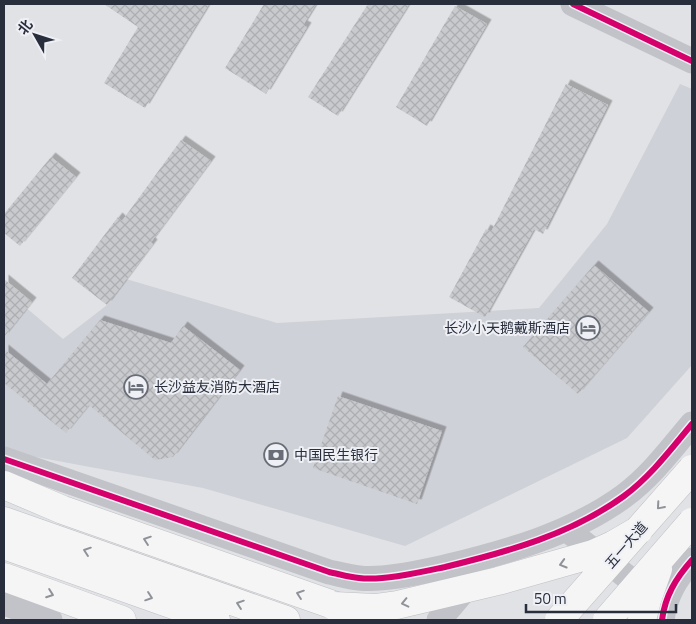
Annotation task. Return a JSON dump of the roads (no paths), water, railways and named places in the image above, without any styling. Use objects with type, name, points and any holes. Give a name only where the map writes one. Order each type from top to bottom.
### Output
[{"type":"main road","name":"五一大道","points":[[559,620],[692,469]]},
{"type":"main road","points":[[14,489],[79,516],[334,606],[379,620]]},
{"type":"main road","points":[[4,521],[286,620]]},
{"type":"main road","points":[[607,620],[692,522]]},
{"type":"main road","points":[[334,606],[374,608],[397,605],[498,582],[593,554],[639,530]]},
{"type":"main road","points":[[4,545],[216,620]]},
{"type":"main road","points":[[656,616],[653,580],[664,554]]},
{"type":"main road","points":[[4,577],[122,620]]},
{"type":"street","points":[[573,4],[692,61]]},
{"type":"street","points":[[4,459],[329,572],[360,578],[422,572],[494,555],[555,534],[624,496],[647,476],[692,424]]},
{"type":"street","points":[[566,528],[656,616],[681,573],[692,560]]},
{"type":"street","points":[[439,620],[494,555]]},
{"type":"street","points":[[4,603],[50,620]]},
{"type":"place","name":"长沙小天鹅戴斯酒店","points":[[588,328]]},
{"type":"place","name":"长沙益友消防大酒店","points":[[136,387]]},
{"type":"place","name":"中国民生银行","points":[[276,455]]}]
